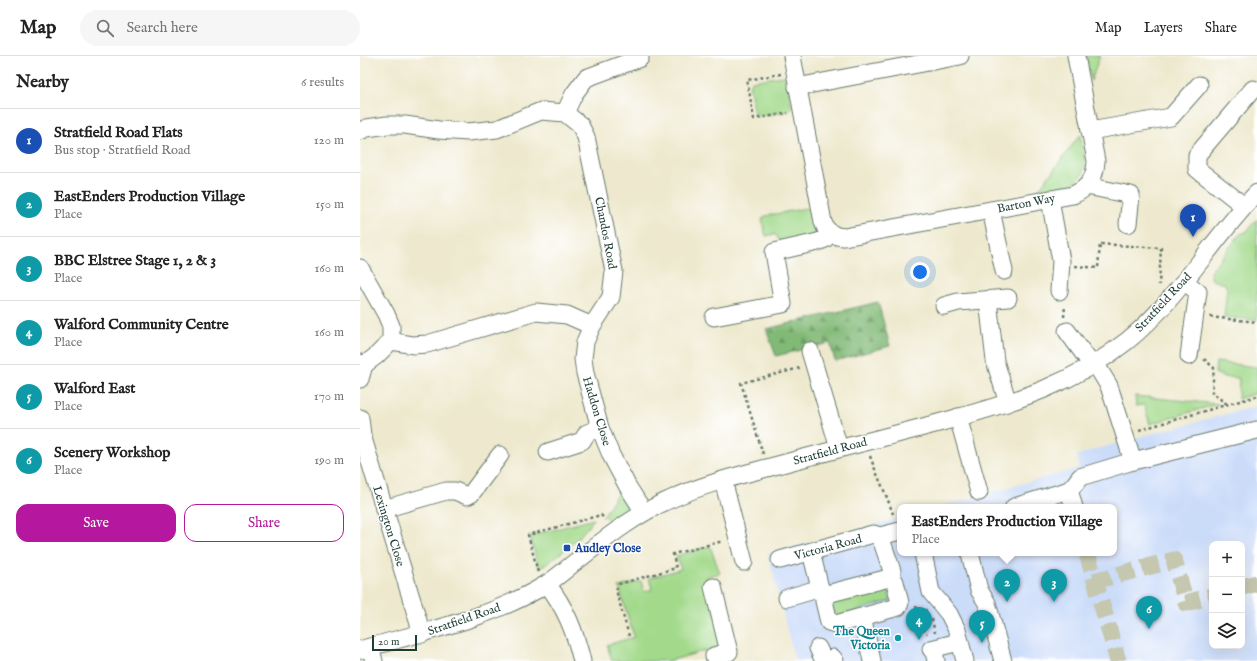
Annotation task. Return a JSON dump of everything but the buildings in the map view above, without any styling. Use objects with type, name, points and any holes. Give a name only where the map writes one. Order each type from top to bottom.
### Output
[{"type":"street","points":[[714,316],[783,304],[774,252],[818,242],[825,239],[831,233],[826,229],[823,222],[795,71],[960,56]]},
{"type":"street","points":[[1076,56],[1096,161],[1096,171],[1087,186],[1131,195],[1128,224]]},
{"type":"street","points":[[360,131],[367,128],[387,125],[405,125],[468,132],[498,129],[541,111],[565,113],[574,94],[586,78],[640,58]]},
{"type":"street","points":[[1090,131],[1171,117],[1199,85]]},
{"type":"street","points":[[1244,206],[1197,169],[1197,155],[1253,89]]},
{"type":"street","name":"Chandos Road","points":[[565,113],[580,125],[586,137],[614,270],[611,297],[592,326]]},
{"type":"street","name":"Barton Way","points":[[831,233],[844,237],[1050,199],[1080,192],[1087,186]]},
{"type":"street","name":"Stratfield Road","points":[[368,653],[498,610],[544,585],[644,512],[670,499],[723,480],[1008,403],[1044,390],[1069,378],[1094,364],[1127,340],[1154,316],[1244,206],[1257,193]]},
{"type":"street","points":[[1050,199],[1061,265],[1058,291]]},
{"type":"street","points":[[991,210],[1004,271]]},
{"type":"street","points":[[360,268],[386,314],[391,326],[390,341],[361,369]]},
{"type":"street","points":[[1184,281],[1198,292],[1189,356]]},
{"type":"street","points":[[944,306],[958,302],[1008,298]]},
{"type":"street","points":[[988,300],[995,361],[1008,403]]},
{"type":"street","points":[[390,341],[413,345],[427,344],[536,312],[567,316],[592,326]]},
{"type":"street","name":"Haddon Close","points":[[592,326],[586,342],[583,359],[585,373],[600,428],[611,455],[628,487],[644,512]]},
{"type":"street","points":[[1067,331],[1094,364],[1109,386],[1133,462]]},
{"type":"street","points":[[812,358],[839,448]]},
{"type":"street","points":[[958,417],[980,492]]},
{"type":"street","name":"Lexington Close","points":[[360,418],[362,435],[422,634]]},
{"type":"street","points":[[548,452],[582,441],[587,433],[600,428]]},
{"type":"street","points":[[1024,504],[1069,490],[1080,477],[1257,430]]},
{"type":"street","points":[[384,509],[446,491],[456,491],[467,496],[471,494],[500,455]]},
{"type":"street","points":[[723,480],[744,562]]},
{"type":"street","points":[[1069,490],[1073,504]]},
{"type":"street","name":"Victoria Road","points":[[780,560],[873,534],[880,536],[897,532]]},
{"type":"street","points":[[811,552],[823,594],[828,619],[831,623],[836,624],[898,607],[900,603],[895,582],[892,579],[892,571],[880,536]]},
{"type":"street","points":[[924,556],[932,592],[949,614],[954,637],[965,661]]},
{"type":"street","points":[[971,556],[979,590],[987,603],[1003,661]]},
{"type":"street","points":[[787,598],[814,590],[823,594],[828,594],[889,578],[892,579]]},
{"type":"street","points":[[544,585],[566,613],[575,635],[582,661]]},
{"type":"street","points":[[713,587],[722,656]]},
{"type":"street","points":[[858,618],[864,625],[872,661]]},
{"type":"street","points":[[934,655],[954,637]]},
{"type":"street","points":[[818,648],[823,659],[833,658],[835,661]]},
{"type":"path","points":[[795,71],[746,80],[754,119],[802,110]]},
{"type":"path","points":[[1061,265],[1098,268],[1100,244],[1161,248],[1158,285]]},
{"type":"path","points":[[1195,315],[1257,322]]},
{"type":"path","points":[[1189,356],[1203,359],[1214,368],[1212,393],[1227,404]]},
{"type":"path","points":[[767,468],[741,383],[812,358]]},
{"type":"path","points":[[1125,434],[1257,396]]},
{"type":"path","points":[[865,442],[875,472],[887,495],[893,514]]},
{"type":"path","points":[[544,585],[528,535],[601,515],[616,532]]},
{"type":"path","points":[[629,636],[616,590],[619,584],[676,568],[673,554],[737,536]]},
{"type":"path","points":[[900,603],[915,601],[922,628],[927,633],[934,655]]},
{"type":"path","points":[[918,612],[930,611]]},
{"type":"path","points":[[932,618],[935,633]]},
{"type":"shaded area","points":[[1257,406],[1257,661],[795,661],[768,554],[897,519],[897,556],[1117,556],[1117,504],[950,504],[1079,468],[1077,455],[1127,440]]},
{"type":"green space","points":[[1086,56],[1100,56],[1091,81]]},
{"type":"green space","points":[[782,76],[786,77],[792,107],[789,111],[760,116],[755,114],[749,85],[752,81]]},
{"type":"green space","points":[[1080,135],[1085,162],[1083,174],[1073,183],[1039,189]]},
{"type":"green space","points":[[806,208],[811,212],[815,233],[813,237],[784,243],[779,240],[775,234],[766,236],[762,220],[765,216]]},
{"type":"green space","points":[[1257,219],[1257,320],[1224,317],[1227,289],[1225,284],[1212,280],[1210,272],[1240,234],[1246,232]]},
{"type":"green space","points":[[878,302],[890,346],[835,361],[830,343],[776,356],[766,329]]},
{"type":"green space","points":[[1216,362],[1257,367],[1257,393],[1238,399],[1239,378],[1223,377],[1215,373]]},
{"type":"green space","points":[[1135,396],[1218,404],[1150,424],[1144,405],[1136,406]]},
{"type":"green space","points":[[623,490],[628,506],[621,517],[611,523],[604,515],[617,494]]},
{"type":"green space","points":[[594,519],[588,527],[562,552],[539,569],[530,536]]},
{"type":"green space","points":[[710,546],[720,573],[706,577],[722,636],[718,647],[669,661],[612,661],[607,645],[634,637],[619,587],[641,581],[644,592],[652,589],[649,578],[681,569],[676,556]]},
{"type":"green space","points":[[887,587],[890,601],[836,617],[831,600]]},
{"type":"tunnel","points":[[1088,556],[1118,661]]},
{"type":"tunnel","points":[[1094,581],[1174,560],[1186,603],[1209,597]]},
{"type":"tunnel","points":[[1245,586],[1257,583]]},
{"type":"place","name":"Stratfield Road Flats","points":[[1193,237]]},
{"type":"place","name":"Audley Close","points":[[567,548]]},
{"type":"place","name":"EastEnders Production Village","points":[[1007,602]]},
{"type":"place","name":"BBC Elstree Stage 1, 2 & 3","points":[[1054,602]]},
{"type":"place","name":"Scenery Workshop","points":[[1149,629]]},
{"type":"place","name":"The Queen Victoria","points":[[898,638]]},
{"type":"place","name":"Walford Community Centre","points":[[919,640]]},
{"type":"place","name":"Walford East","points":[[982,643]]}]
